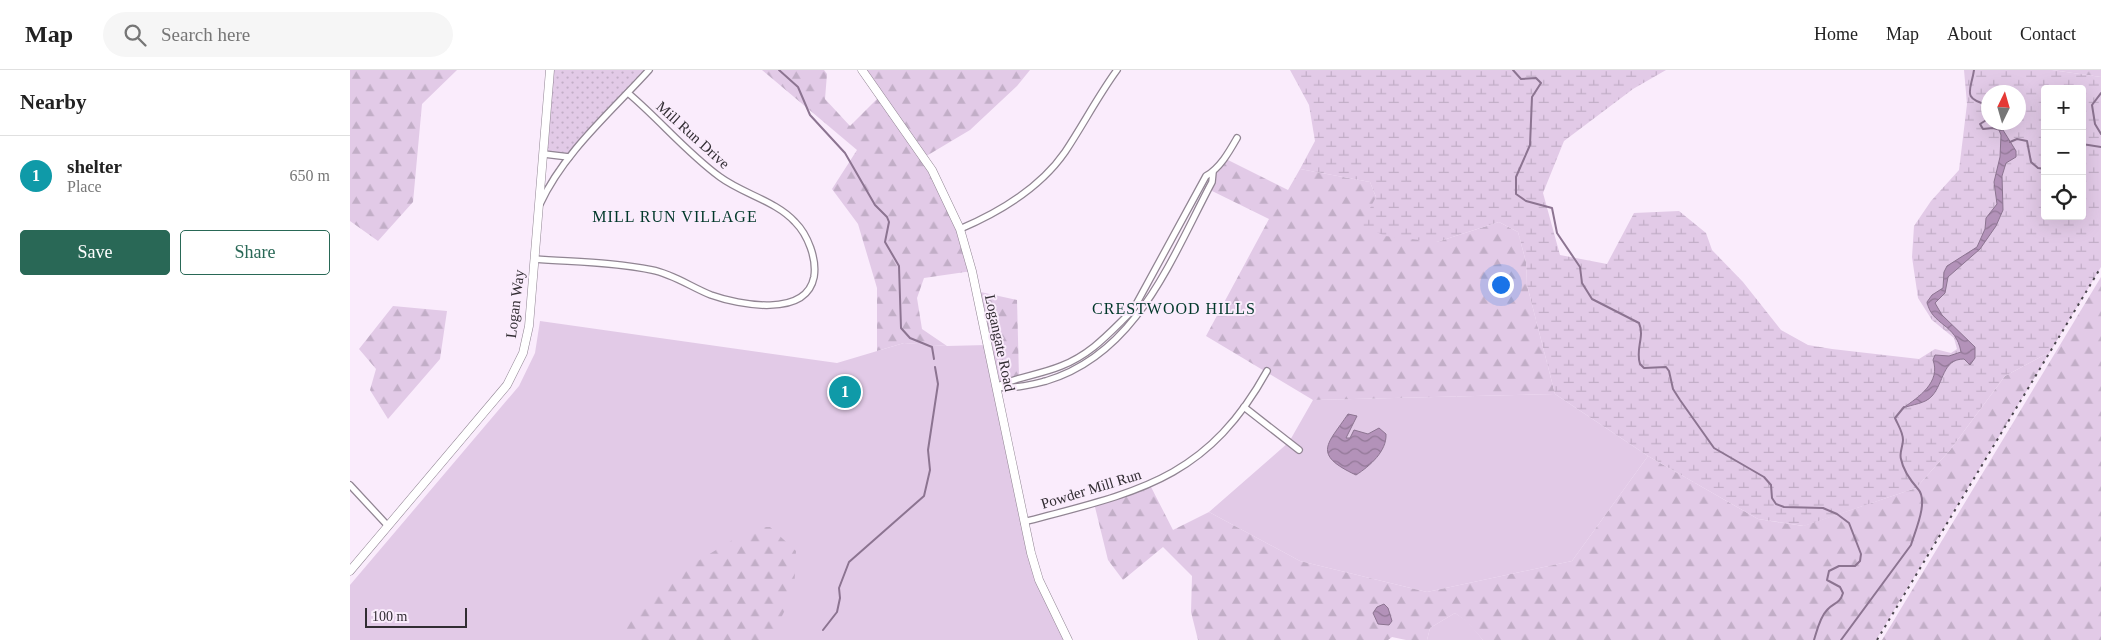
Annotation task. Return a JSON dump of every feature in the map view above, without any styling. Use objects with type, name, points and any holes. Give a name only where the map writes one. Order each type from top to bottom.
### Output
[{"type":"street","name":"Logan Way","points":[[350,571],[497,397],[513,374],[522,353],[527,335],[535,259],[550,70]]},
{"type":"street","points":[[540,204],[550,184],[569,157],[649,70]]},
{"type":"street","name":"Logangate Road","points":[[862,70],[932,170],[960,228],[972,271],[1024,522],[1039,580],[1068,640]]},
{"type":"street","points":[[960,228],[1008,205],[1046,174],[1065,152],[1098,96],[1117,70]]},
{"type":"street","name":"Mill Run Drive","points":[[535,259],[653,270],[712,295],[744,302],[786,305],[802,298],[810,288],[814,274],[812,256],[804,233],[795,221],[773,206],[719,176],[628,93]]},
{"type":"street","points":[[996,387],[1011,389],[1046,381],[1070,372],[1101,353],[1116,340],[1136,312],[1212,182],[1213,172],[1228,153],[1236,138]]},
{"type":"street","points":[[544,154],[569,157]]},
{"type":"street","points":[[996,387],[1009,380],[1048,370],[1074,360],[1104,340],[1136,312]]},
{"type":"street","name":"Powder Mill Run","points":[[1024,522],[1119,497],[1161,480],[1208,448],[1244,407],[1267,371]]},
{"type":"street","points":[[1244,407],[1299,450]]},
{"type":"street","points":[[350,485],[388,526]]},
{"type":"green space","points":[[350,70],[457,70],[422,104],[413,202],[378,241],[350,221]]},
{"type":"green space","points":[[550,70],[649,70],[569,157],[544,154]]},
{"type":"green space","points":[[762,70],[824,70],[827,74],[825,99],[850,126],[880,96],[862,70],[1030,70],[1017,86],[970,130],[923,158],[939,182],[972,271],[924,278],[917,298],[922,329],[947,346],[904,343],[877,351],[877,288],[858,224],[832,189],[857,150]]},
{"type":"green space","points":[[1290,70],[1666,70],[1633,89],[1564,141],[1543,193],[1560,255],[1607,264],[1634,213],[1679,211],[1706,233],[1712,250],[1743,282],[1781,330],[1808,345],[1919,359],[1935,349],[1951,353],[1957,349],[1954,338],[1932,320],[1918,298],[1912,257],[1914,226],[1931,201],[1959,170],[1967,104],[1964,70],[2052,70],[2101,77],[2101,267],[2050,352],[2005,376],[1950,450],[1916,488],[1804,526],[1758,519],[1648,456],[1555,394],[1527,285],[1526,262],[1518,232],[1499,222],[1437,242],[1385,236],[1361,225],[1376,197],[1370,182],[1300,169],[1315,141],[1309,105]]},
{"type":"green space","points":[[2052,70],[2101,70],[2101,77]]},
{"type":"green space","points":[[1224,158],[1288,190],[1300,169],[1370,182],[1376,197],[1437,242],[1499,222],[1518,232],[1526,262],[1527,285],[1555,394],[1313,400],[1206,336],[1269,219],[1208,189],[1213,172]]},
{"type":"green space","points":[[2101,277],[2101,640],[1882,640]]},
{"type":"green space","points":[[976,291],[1017,300],[1019,378],[996,387]]},
{"type":"green space","points":[[393,306],[447,311],[440,359],[388,419],[370,390],[376,369],[359,349]]},
{"type":"green space","points":[[540,321],[837,363],[904,343],[947,346],[987,345],[1031,553],[1068,640],[350,640],[350,585],[519,386],[535,353]]},
{"type":"green space","points":[[2050,352],[1876,640],[1483,640],[1466,621],[1455,613],[1430,628],[1427,640],[1406,640],[1392,637],[1388,640],[1198,640],[1191,612],[1192,576],[1163,547],[1123,580],[1108,560],[1094,503],[1150,485],[1173,530],[1209,512],[1300,561],[1427,592],[1572,561],[1648,456],[1758,519],[1803,526],[1916,488],[1950,450],[2005,376]]},
{"type":"green space","points":[[1555,394],[1648,456],[1572,561],[1427,592],[1300,561],[1209,512],[1289,442],[1313,400]]},
{"type":"green space","points":[[754,527],[770,527],[796,551],[794,592],[769,640],[631,640],[626,632],[629,614],[663,589],[683,570]]},
{"type":"green space","points":[[1455,613],[1467,621],[1483,640],[1427,640],[1430,628]]},
{"type":"water","points":[[1999,130],[2003,130],[2016,151],[2016,157],[2006,163],[2002,176],[2003,210],[1996,226],[1980,249],[1948,277],[1945,293],[1935,303],[1942,315],[1975,347],[1975,358],[1970,365],[1964,359],[1951,363],[1947,367],[1936,391],[1929,399],[1903,408],[1922,394],[1931,382],[1934,375],[1933,360],[1935,355],[1949,356],[1961,352],[1954,335],[1934,316],[1927,302],[1932,295],[1943,288],[1944,272],[1947,266],[1977,247],[1985,229],[1986,218],[1997,204],[1994,182],[2000,157],[2001,135]]},
{"type":"water","points":[[1348,414],[1357,416],[1346,438],[1350,438],[1354,430],[1368,434],[1379,428],[1386,434],[1384,446],[1377,458],[1356,475],[1342,468],[1328,454],[1330,441],[1334,433]]},
{"type":"water","points":[[1384,604],[1388,608],[1392,621],[1389,625],[1378,624],[1373,613],[1377,607]]},
{"type":"waterway","points":[[779,70],[798,87],[810,115],[845,153],[875,205],[887,217],[889,222],[885,242],[899,266],[901,328],[910,338],[932,347],[934,359]]},
{"type":"waterway","points":[[1513,70],[1521,79],[1536,78],[1541,83],[1532,97],[1530,145],[1516,177],[1516,194],[1526,201],[1552,208],[1557,233],[1580,267],[1582,283],[1592,299],[1639,323],[1641,328],[1640,364],[1644,368],[1666,367],[1669,371],[1673,389],[1714,448],[1764,477],[1771,485],[1772,498],[1776,504],[1784,507],[1823,508],[1837,514],[1849,523],[1861,554],[1860,561],[1855,566],[1839,566],[1829,571],[1827,580],[1840,587],[1843,593],[1840,599],[1822,616],[1814,640]]},
{"type":"waterway","points":[[1974,70],[1970,93],[1974,100],[1981,102]]},
{"type":"waterway","points":[[2101,93],[2092,105],[2095,124],[2101,134]]},
{"type":"waterway","points":[[2010,142],[2017,139],[2027,141],[2031,162],[2041,168]]},
{"type":"waterway","points":[[2086,145],[2101,147]]},
{"type":"waterway","points":[[823,630],[837,612],[840,598],[839,588],[849,562],[924,496],[930,470],[928,450],[938,384],[935,367]]},
{"type":"waterway","points":[[1841,640],[1911,545],[1920,516],[1922,508],[1921,494],[1905,471],[1902,463],[1903,437],[1895,418],[1904,407]]},
{"type":"railway","points":[[1877,640],[2101,267]]},
{"type":"place","name":"shelter","points":[[845,392]]},
{"type":"district","name":"MILL RUN VILLAGE","points":[[675,216]]},
{"type":"district","name":"CRESTWOOD HILLS","points":[[1174,308]]}]
